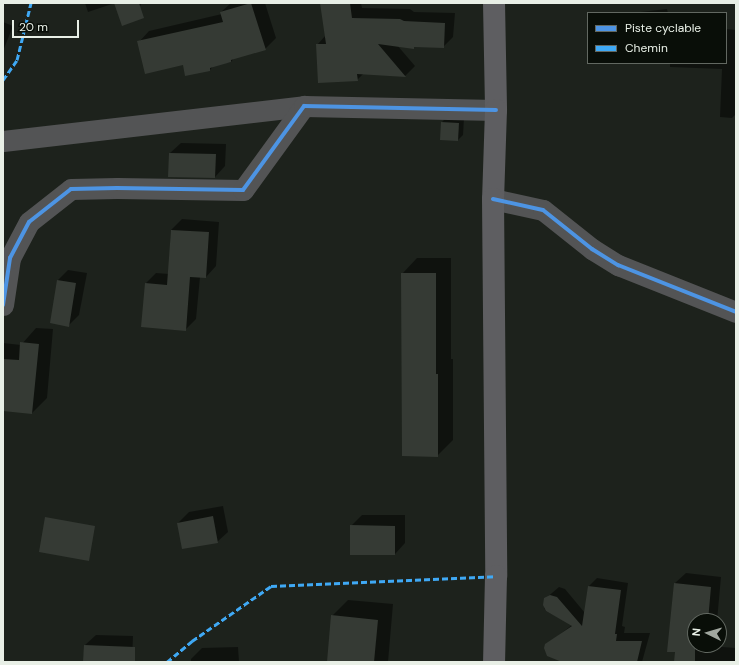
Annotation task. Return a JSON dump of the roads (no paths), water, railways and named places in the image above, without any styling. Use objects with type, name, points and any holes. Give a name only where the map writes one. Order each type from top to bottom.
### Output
[{"type":"main road","points":[[494,3],[496,110],[493,199],[496,576],[494,662]]},
{"type":"street","points":[[3,305],[10,258],[29,222],[71,189],[117,188],[243,190],[304,106]]},
{"type":"street","points":[[3,141],[304,106],[496,110]]},
{"type":"street","points":[[493,199],[543,210],[592,249],[618,265],[736,312]]}]
